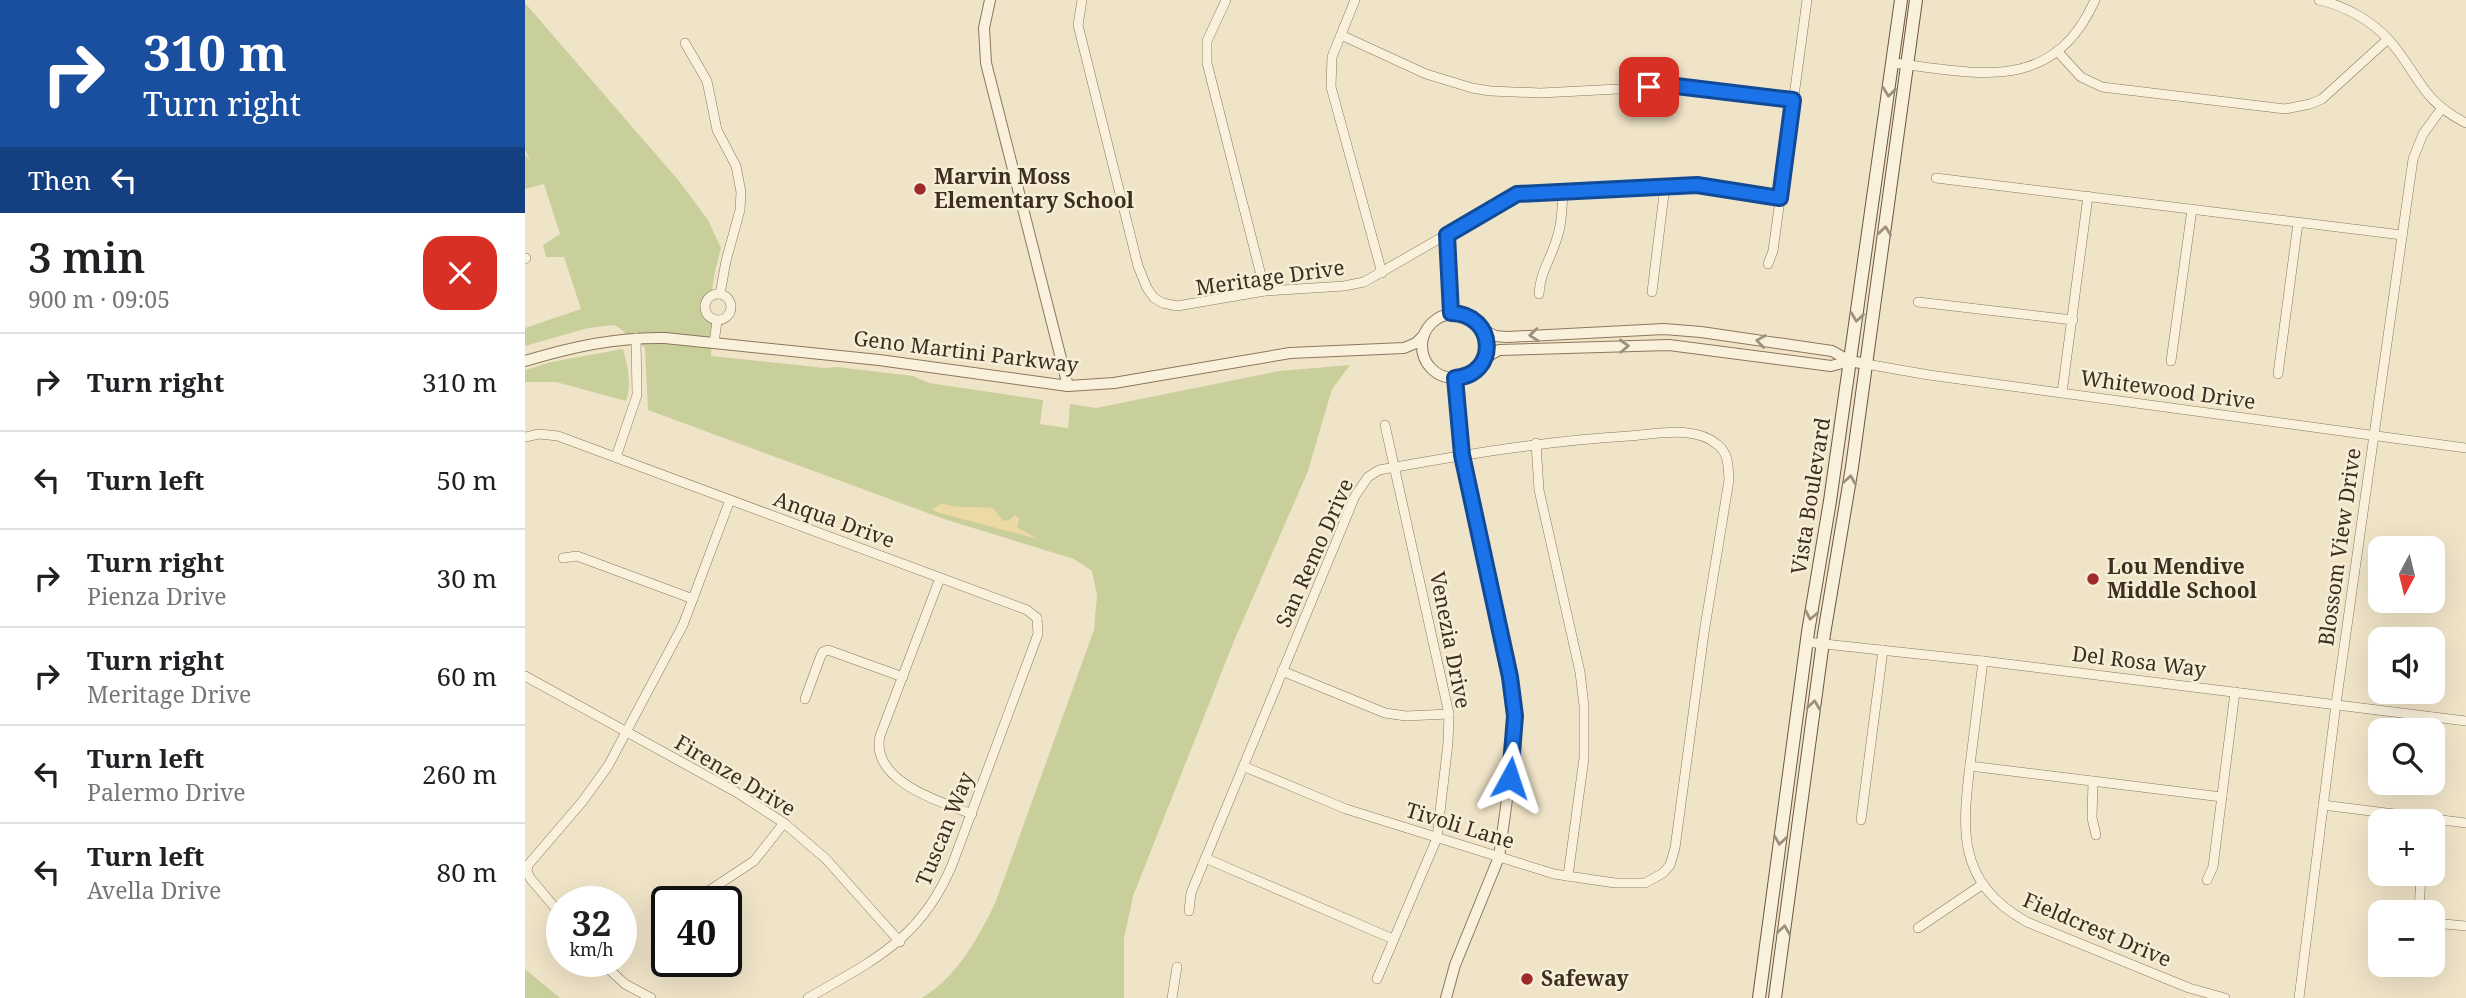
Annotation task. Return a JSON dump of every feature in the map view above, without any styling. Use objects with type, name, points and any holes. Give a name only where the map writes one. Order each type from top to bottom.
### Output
[{"type":"main road","name":"Vista Boulevard","points":[[1759,998],[1806,642],[1829,512],[1901,0]]},
{"type":"main road","name":"Vista Boulevard","points":[[1775,998],[1822,643],[1847,503],[1916,0]]},
{"type":"street","points":[[991,0],[984,28],[986,63],[1068,386]]},
{"type":"street","name":"Meritage Drive","points":[[1082,0],[1078,25],[1138,266],[1147,288],[1160,302],[1169,306],[1187,306],[1265,291],[1344,286],[1364,282],[1517,194],[1697,185],[1780,198]]},
{"type":"street","points":[[1226,0],[1210,30],[1207,63],[1265,291]]},
{"type":"street","points":[[1356,0],[1330,65],[1331,87],[1382,273]]},
{"type":"street","points":[[1768,264],[1773,251],[1806,0]]},
{"type":"street","points":[[1893,63],[1972,73],[2000,73],[2028,67],[2057,51],[2080,28],[2095,0]]},
{"type":"street","points":[[2319,0],[2356,14],[2388,39],[2419,85],[2442,108],[2466,123]]},
{"type":"street","points":[[1341,35],[1426,74],[1490,91],[1541,93],[1676,86],[1793,100]]},
{"type":"street","points":[[2057,51],[2081,77],[2102,87],[2285,109],[2310,104],[2332,92],[2388,39]]},
{"type":"street","points":[[685,43],[707,81],[717,130],[736,166],[741,192],[739,216],[720,294]]},
{"type":"street","name":"Blossom View Drive","points":[[2299,998],[2336,704],[2416,147],[2442,108]]},
{"type":"street","points":[[1936,178],[2402,235]]},
{"type":"street","points":[[1652,292],[1665,186]]},
{"type":"street","points":[[1539,293],[1539,279],[1559,231],[1563,191]]},
{"type":"street","points":[[2062,393],[2088,196]]},
{"type":"street","points":[[2171,360],[2192,209]]},
{"type":"street","points":[[2278,374],[2298,223]]},
{"type":"street","points":[[1447,235],[1451,313]]},
{"type":"street","points":[[720,294],[727,298],[731,308],[727,317],[717,321],[708,316],[705,306],[710,297],[720,294]]},
{"type":"street","points":[[1918,302],[2073,320]]},
{"type":"street","points":[[1404,348],[1416,343],[1436,320],[1451,313],[1472,319],[1495,336],[1684,330],[1832,351],[1850,361],[1866,364]]},
{"type":"street","points":[[714,343],[717,321]]},
{"type":"street","points":[[1484,330],[1487,348],[1485,358]]},
{"type":"street","points":[[1424,335],[1424,359]]},
{"type":"street","points":[[616,457],[636,402],[636,338]]},
{"type":"street","name":"Geno Martini Parkway","points":[[525,361],[590,343],[665,338],[879,360],[1068,386],[1114,383],[1305,351],[1404,348]]},
{"type":"street","points":[[1404,348],[1424,359],[1439,374],[1455,378],[1476,370],[1485,358],[1499,350],[1669,345],[1831,366],[1850,361]]},
{"type":"street","name":"Whitewood Drive","points":[[1866,364],[1929,375],[2466,448]]},
{"type":"street","points":[[1446,998],[1455,965],[1499,857],[1509,789],[1515,716],[1510,677],[1462,455],[1455,378]]},
{"type":"street","name":"Venezia Drive","points":[[1377,979],[1437,838],[1449,714],[1385,425]]},
{"type":"street","name":"San Remo Drive","points":[[1188,911],[1191,893],[1282,671],[1355,496],[1368,477],[1379,470],[1536,443],[1682,433],[1701,436],[1719,446],[1727,458],[1730,480],[1704,633],[1675,848],[1668,868]]},
{"type":"street","name":"Anqua Drive","points":[[525,438],[539,434],[552,435],[1041,615]]},
{"type":"street","points":[[1536,443],[1539,490],[1580,672],[1584,706],[1584,758],[1568,876]]},
{"type":"street","points":[[546,897],[530,878],[527,865],[596,785],[626,733],[675,640],[730,500]]},
{"type":"street","points":[[563,558],[577,556],[693,599]]},
{"type":"street","points":[[940,578],[880,736],[877,755],[894,775],[913,790],[971,814]]},
{"type":"street","name":"Tuscan Way","points":[[808,998],[876,959],[899,942],[942,889],[1038,634],[1041,615]]},
{"type":"street","name":"Del Rosa Way","points":[[1806,642],[2466,720]]},
{"type":"street","points":[[805,699],[821,649],[834,651],[903,677]]},
{"type":"street","points":[[1861,820],[1883,650]]},
{"type":"street","name":"Fieldcrest Drive","points":[[1983,661],[1964,818],[1973,865],[1983,884],[2003,906],[2027,922],[2189,988],[2225,998]]},
{"type":"street","points":[[1282,671],[1385,713],[1406,716],[1449,714]]},
{"type":"street","name":"Firenze Drive","points":[[526,680],[736,792],[784,823],[826,859],[899,942]]},
{"type":"street","points":[[2207,880],[2213,867],[2235,692]]},
{"type":"street","name":"Tivoli Lane","points":[[1245,766],[1346,810],[1554,874],[1636,884],[1655,879],[1668,868]]},
{"type":"street","points":[[1970,766],[2222,797]]},
{"type":"street","points":[[2093,781],[2092,818],[2096,835]]},
{"type":"street","points":[[2323,805],[2368,811]]},
{"type":"street","points":[[2445,821],[2466,823]]},
{"type":"street","points":[[716,886],[754,861],[784,823]]},
{"type":"street","points":[[1205,858],[1393,939]]},
{"type":"street","points":[[1918,928],[1983,884]]},
{"type":"street","points":[[2445,924],[2466,926]]},
{"type":"street","points":[[1172,998],[1177,967]]},
{"type":"street","points":[[616,977],[651,998]]},
{"type":"green space","points":[[525,3],[679,181],[708,220],[721,248],[712,290],[702,303],[704,314],[714,321],[711,356],[913,376],[929,383],[1043,400],[1040,424],[1068,428],[1070,404],[1096,408],[1279,371],[1350,365],[1332,389],[1308,471],[1234,641],[1133,896],[1124,939],[1124,998],[922,998],[946,979],[966,955],[996,901],[1094,630],[1097,595],[1092,571],[1074,559],[944,519],[648,410],[645,348],[615,325],[588,328],[525,346],[525,328],[581,309],[564,257],[546,257],[543,245],[560,234],[544,184],[525,189],[525,155],[530,160],[525,150]]},
{"type":"green space","points":[[623,349],[629,382],[626,401],[556,382],[525,382],[525,370],[551,362]]},
{"type":"green space","points":[[525,969],[560,998],[525,998]]},
{"type":"sand","points":[[942,503],[959,507],[993,508],[1003,521],[1015,515],[1019,519],[1017,527],[1038,539],[933,509]]},
{"type":"place","name":"Marvin Moss Elementary School","points":[[920,189]]},
{"type":"place","name":"Lou Mendive Middle School","points":[[2093,579]]},
{"type":"place","name":"Safeway","points":[[1527,979]]},
{"type":"route","points":[[1510,778],[1515,716],[1510,677],[1462,455],[1455,378],[1461,378],[1478,369],[1486,355],[1486,337],[1484,330],[1472,319],[1451,313],[1447,235],[1517,194],[1697,185],[1780,198],[1793,100],[1676,86],[1649,87]]}]
